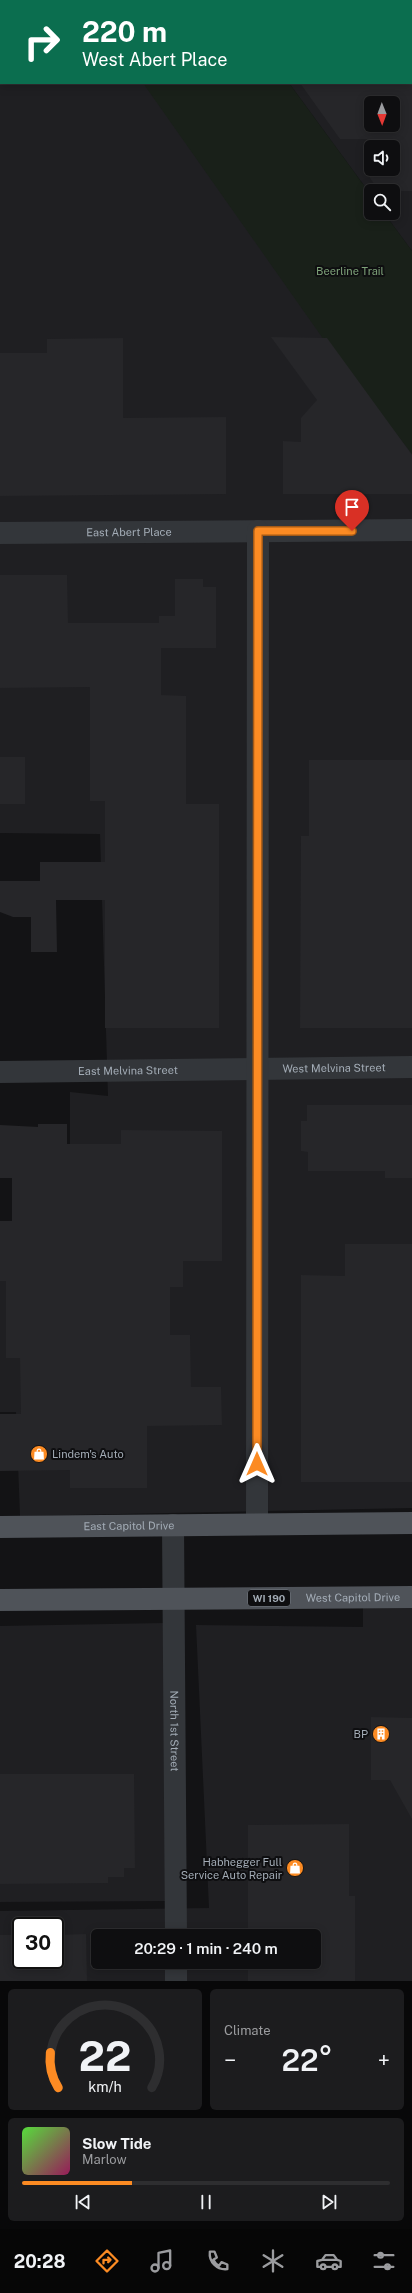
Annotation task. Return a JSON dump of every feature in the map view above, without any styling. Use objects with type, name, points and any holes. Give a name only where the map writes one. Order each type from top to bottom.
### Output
[{"type":"main road","points":[[257,1524],[412,1523]]},
{"type":"main road","name":"East Capitol Drive","points":[[0,1527],[257,1524]]},
{"type":"main road","name":"West Capitol Drive","points":[[174,1598],[412,1597]]},
{"type":"main road","name":"WI 190","points":[[0,1600],[174,1598]]},
{"type":"street","name":"East Abert Place","points":[[0,533],[412,530]]},
{"type":"street","points":[[257,1524],[258,531]]},
{"type":"street","name":"West Melvina Street","points":[[257,1069],[412,1067]]},
{"type":"street","name":"East Melvina Street","points":[[0,1072],[257,1069]]},
{"type":"street","name":"North 1st Street","points":[[173,1525],[176,1929]]},
{"type":"street","points":[[176,1969],[176,1981]]},
{"type":"shaded area","points":[[0,84],[147,84],[412,450],[412,1508],[20,1516],[16,1412],[0,1412],[0,1221],[70,1220],[70,1092],[108,1096],[100,834],[0,833]]},
{"type":"shaded area","points":[[290,84],[412,84],[412,251],[389,220],[400,220],[400,184],[364,184],[364,185]]},
{"type":"shaded area","points":[[412,1597],[412,1981],[0,1981],[0,1911],[209,1908],[196,1625],[363,1627],[363,1598]]},
{"type":"shaded area","points":[[164,1623],[168,1901],[0,1902],[0,1626]]},
{"type":"green space","name":"Beerline Trail","points":[[144,84],[290,84],[364,185],[364,220],[389,220],[412,251],[412,454],[324,340]]},
{"type":"building","points":[[301,84],[412,84],[412,191],[400,191],[400,184],[374,184],[369,176],[400,176],[400,140],[340,139]]},
{"type":"building","points":[[271,337],[327,338],[412,455],[412,494],[283,494],[283,441],[301,442],[301,418],[317,400]]},
{"type":"building","points":[[123,338],[123,418],[226,417],[226,494],[0,496],[0,353],[47,353],[47,339]]},
{"type":"building","points":[[0,575],[67,575],[68,623],[159,623],[159,616],[175,616],[175,579],[203,579],[203,587],[216,587],[216,648],[161,648],[161,695],[186,696],[186,804],[219,804],[219,1028],[105,1028],[105,900],[56,900],[57,952],[31,952],[31,917],[13,917],[0,912],[0,881],[40,881],[40,862],[105,862],[105,801],[90,801],[90,687],[0,688]]},
{"type":"building","points":[[0,757],[25,757],[25,804],[0,804]]},
{"type":"building","points":[[309,760],[412,760],[412,1028],[300,1028],[301,836],[309,836]]},
{"type":"building","points":[[307,1105],[412,1105],[412,1178],[385,1178],[385,1171],[308,1171],[308,1152],[301,1151],[301,1121],[307,1121]]},
{"type":"building","points":[[38,1124],[67,1124],[67,1144],[121,1144],[121,1130],[222,1131],[222,1261],[183,1261],[183,1287],[170,1287],[170,1335],[190,1335],[191,1387],[221,1387],[222,1425],[147,1426],[147,1488],[70,1488],[70,1470],[0,1471],[0,1414],[21,1414],[20,1358],[6,1358],[6,1281],[0,1281],[0,1221],[12,1221],[12,1178],[0,1178],[0,1125],[38,1127]]},
{"type":"building","points":[[345,1244],[412,1244],[412,1482],[301,1482],[301,1275],[345,1276]]},
{"type":"building","points":[[371,1717],[412,1718],[412,1819],[390,1780],[371,1780]]},
{"type":"building","points":[[0,1774],[134,1774],[135,1868],[124,1868],[124,1877],[108,1877],[108,1883],[0,1884]]},
{"type":"building","points":[[349,1824],[349,1896],[355,1896],[355,1981],[248,1981],[248,1969],[321,1969],[321,1929],[248,1929],[248,1825]]},
{"type":"building","points":[[86,1934],[87,1981],[0,1981],[0,1935],[12,1935],[12,1969],[64,1969],[64,1935]]},
{"type":"place","name":"Lindem's Auto","points":[[39,1454]]},
{"type":"place","name":"BP","points":[[381,1734]]},
{"type":"place","name":"Habhegger Full Service Auto Repair","points":[[295,1868]]},
{"type":"route","points":[[257,1464],[256,724],[258,531],[352,531]]}]
